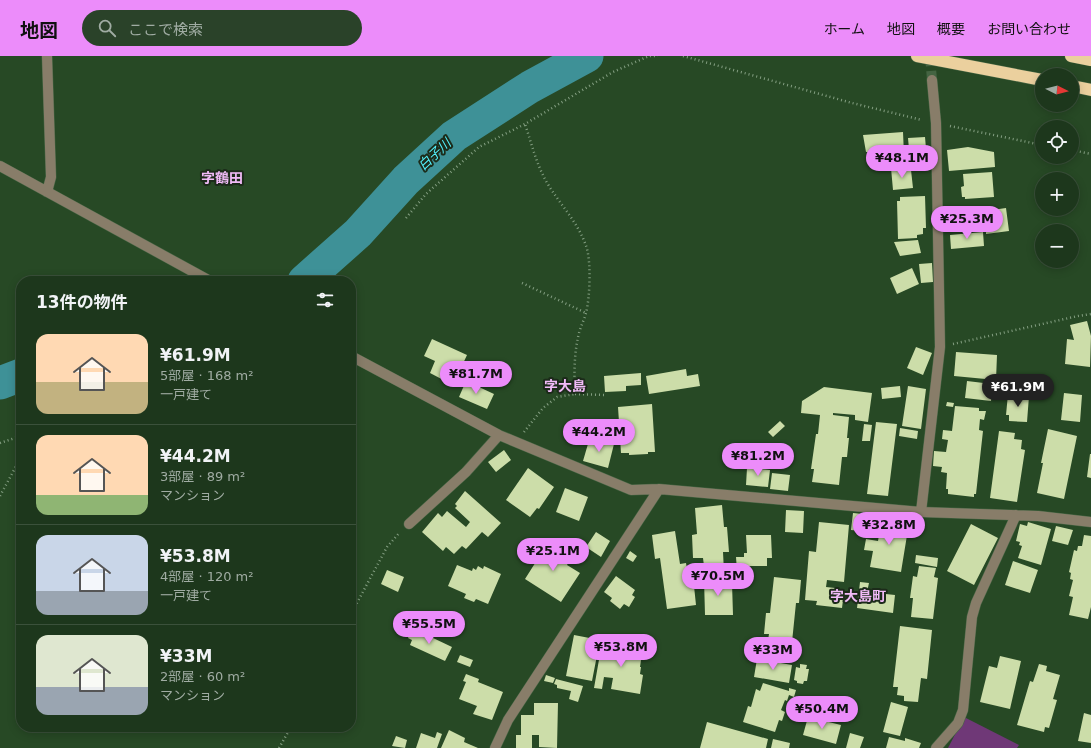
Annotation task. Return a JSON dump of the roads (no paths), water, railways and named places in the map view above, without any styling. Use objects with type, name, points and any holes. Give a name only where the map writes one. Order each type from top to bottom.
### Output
[{"type":"highway","points":[[917,56],[1035,79]]},
{"type":"highway","points":[[1071,56],[1091,60]]},
{"type":"highway","points":[[1079,87],[1091,90]]},
{"type":"street","points":[[47,56],[51,177],[47,192]]},
{"type":"street","points":[[921,512],[940,347],[936,123],[932,80]]},
{"type":"street","points":[[0,166],[201,276]]},
{"type":"street","points":[[356,359],[499,435],[631,490],[659,489],[921,512],[1016,515],[1091,522]]},
{"type":"street","points":[[408,524],[466,472],[499,435]]},
{"type":"street","points":[[495,748],[508,720],[659,489]]},
{"type":"street","points":[[936,748],[958,723],[963,710],[972,617],[976,603],[1016,515]]},
{"type":"waterway","name":"白子川","points":[[310,276],[358,233],[406,180],[454,136],[530,87],[587,56]]},
{"type":"waterway","name":"白子川","points":[[0,383],[16,377]]},
{"type":"tunnel","points":[[930,56],[932,80]]},
{"type":"district","name":"字鶴田","points":[[222,178]]},
{"type":"district","name":"字大島","points":[[565,386]]},
{"type":"district","name":"字大島町","points":[[858,596]]}]
